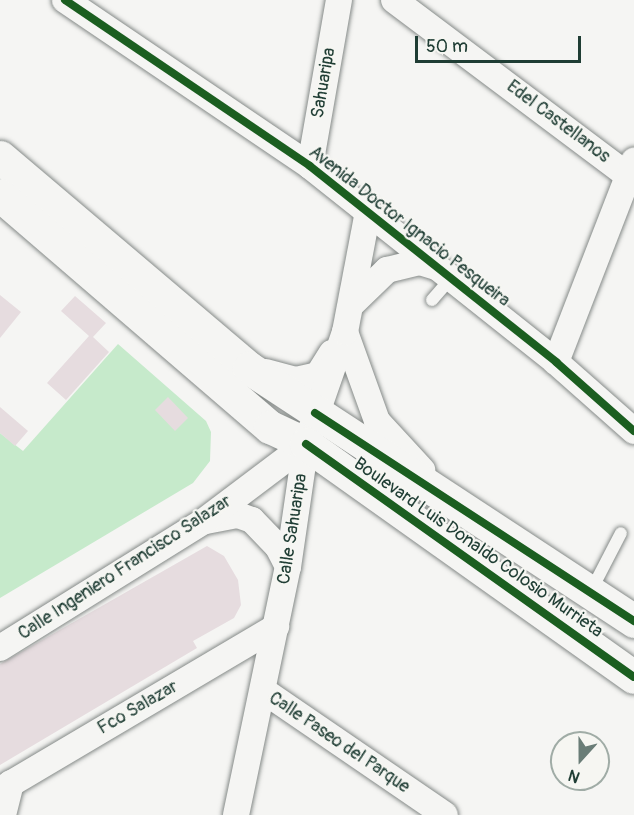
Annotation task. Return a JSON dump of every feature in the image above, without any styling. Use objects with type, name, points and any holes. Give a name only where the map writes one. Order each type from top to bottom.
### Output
[{"type":"main road","name":"Boulevard Luis Donaldo Colosio Murrieta","points":[[0,157],[249,368],[634,621]]},
{"type":"main road","name":"Boulevard Luis Donaldo Colosio Murrieta","points":[[0,195],[270,427],[306,444],[634,677]]},
{"type":"street","name":"Avenida Doctor Ignacio Pesqueira","points":[[65,0],[310,166],[556,362],[634,431]]},
{"type":"street","name":"Sahuaripa","points":[[310,166],[339,0]]},
{"type":"street","name":"Edel Castellanos","points":[[394,0],[632,172]]},
{"type":"street","points":[[556,362],[632,172]]},
{"type":"street","name":"Calle Sahuaripa","points":[[236,815],[264,691],[288,567],[306,444],[345,332],[368,211]]},
{"type":"street","points":[[351,304],[387,270],[420,262],[443,273]]},
{"type":"street","points":[[249,368],[296,381],[318,375],[345,332]]},
{"type":"street","points":[[345,332],[377,421],[404,453],[470,513]]},
{"type":"street","name":"Calle Ingeniero Francisco Salazar","points":[[0,648],[204,521],[306,444]]},
{"type":"street","points":[[204,521],[238,515],[252,520],[278,547],[288,567]]},
{"type":"street","name":"Fco Salazar","points":[[5,786],[276,627]]},
{"type":"street","name":"Calle Paseo del Parque","points":[[264,691],[445,815]]},
{"type":"street","points":[[3,815],[5,786]]},
{"type":"lane","points":[[432,300],[443,273]]},
{"type":"lane","points":[[591,592],[621,533]]},
{"type":"green space","points":[[118,344],[206,421],[211,432],[210,461],[193,483],[0,598],[0,433],[23,451]]},
{"type":"building","points":[[0,295],[21,312],[0,338]]},
{"type":"building","points":[[75,296],[106,323],[93,337],[109,352],[66,400],[47,383],[89,336],[61,311]]},
{"type":"building","points":[[168,397],[188,418],[175,431],[155,410]]},
{"type":"building","points":[[0,407],[28,431],[15,446],[0,433]]},
{"type":"building","points":[[207,546],[224,556],[238,580],[241,605],[234,618],[193,641],[197,648],[0,765],[0,664]]},
{"type":"cycle path","points":[[65,0],[310,166],[556,362],[634,431]]},
{"type":"cycle path","points":[[315,413],[634,621]]},
{"type":"cycle path","points":[[306,444],[634,677]]}]
